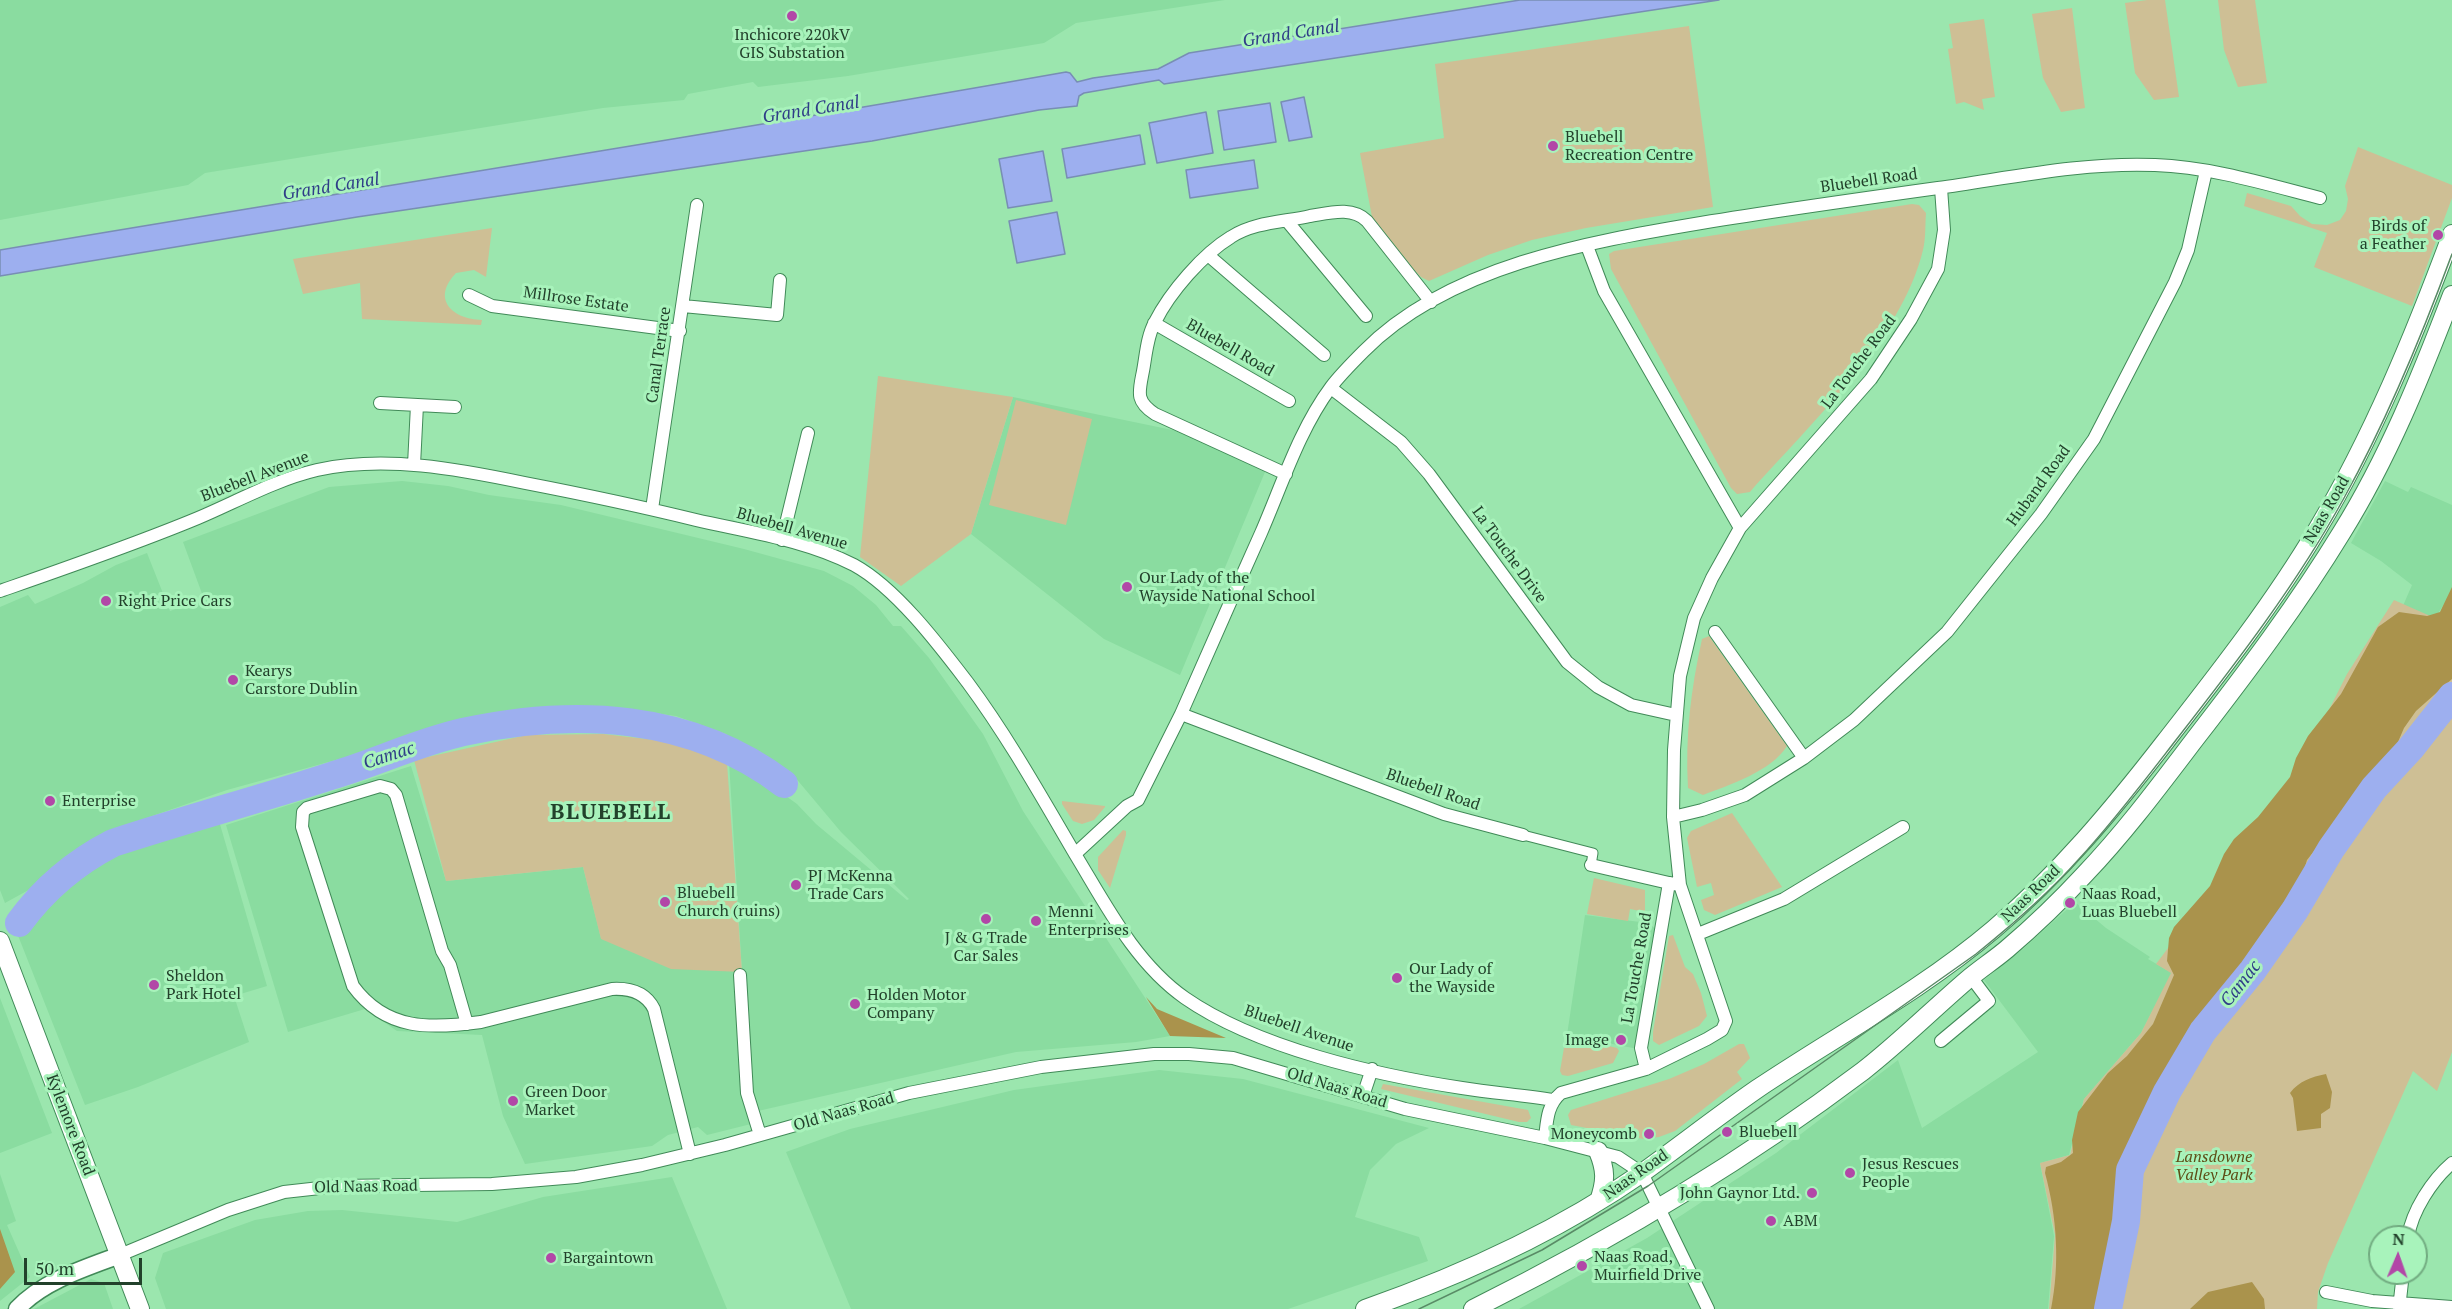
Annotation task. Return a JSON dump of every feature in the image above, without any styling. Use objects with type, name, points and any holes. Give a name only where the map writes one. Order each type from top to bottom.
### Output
[{"type":"main road","name":"Naas Road","points":[[1365,1309],[1406,1295],[1506,1253],[1599,1201],[1642,1173],[1754,1091],[1909,991],[1981,940],[2047,881],[2109,812],[2227,661],[2319,526],[2382,407],[2452,234]]},
{"type":"main road","name":"Naas Road","points":[[1473,1309],[1660,1209],[1740,1159],[1866,1069],[2031,928],[2087,873],[2157,789],[2226,699],[2295,604],[2343,531],[2372,478],[2416,385],[2452,295]]},
{"type":"main road","name":"Kylemore Road","points":[[0,941],[140,1309]]},
{"type":"main road","points":[[1598,1151],[1606,1175],[1599,1201]]},
{"type":"street","name":"Bluebell Road","points":[[1075,854],[1127,806],[1138,800],[1181,714],[1305,432],[1331,387],[1366,348],[1400,321],[1447,292],[1520,263],[1642,233],[2036,172],[2099,166],[2156,165],[2206,171],[2320,198]]},
{"type":"street","name":"Huband Road","points":[[1672,817],[1702,810],[1745,795],[1804,758],[1854,720],[1947,632],[2041,514],[2094,439],[2175,282],[2188,250],[2206,171]]},
{"type":"street","name":"La Touche Road","points":[[1646,1069],[1641,1048],[1674,884],[1672,817],[1676,715],[1680,676],[1694,618],[1712,578],[1740,528],[1871,379],[1911,319],[1938,269],[1944,230],[1941,188]]},
{"type":"street","name":"Canal Terrace","points":[[652,509],[680,331],[696,205]]},
{"type":"street","points":[[1286,474],[1155,414],[1145,408],[1140,401],[1139,392],[1147,346],[1154,323],[1190,274],[1208,255],[1229,238],[1248,227],[1344,211],[1358,213],[1367,221],[1431,302]]},
{"type":"street","points":[[1287,221],[1366,316]]},
{"type":"street","points":[[1587,246],[1604,291],[1740,528]]},
{"type":"street","points":[[1208,255],[1324,355]]},
{"type":"street","points":[[683,306],[777,315],[780,280]]},
{"type":"street","name":"Millrose Estate","points":[[469,295],[492,306],[680,331]]},
{"type":"street","name":"Bluebell Road","points":[[1154,323],[1289,401]]},
{"type":"street","name":"La Touche Drive","points":[[1331,387],[1401,442],[1429,474],[1567,662],[1598,687],[1631,705],[1676,715]]},
{"type":"street","points":[[381,403],[455,407]]},
{"type":"street","points":[[414,465],[417,405]]},
{"type":"street","points":[[782,540],[808,433]]},
{"type":"street","name":"Bluebell Avenue","points":[[0,591],[192,520],[295,476],[321,469],[375,464],[414,465],[466,471],[652,509],[782,540],[831,555],[854,565],[901,604],[987,709],[1125,936],[1166,984],[1219,1017],[1268,1039],[1371,1069],[1463,1089],[1553,1100],[1562,1094],[1646,1069],[1722,1030]]},
{"type":"street","points":[[1715,632],[1804,758]]},
{"type":"street","name":"Bluebell Road","points":[[1181,714],[1444,814],[1593,853],[1591,865],[1674,884]]},
{"type":"street","points":[[466,1024],[450,965],[442,951],[396,795],[391,789],[380,786],[308,808],[303,812],[302,826],[353,986],[371,1004],[402,1023],[425,1026],[466,1024],[612,989],[640,994],[654,1009],[690,1154]]},
{"type":"street","points":[[1698,934],[1784,899],[1903,827]]},
{"type":"street","name":"La Touche Road","points":[[1674,884],[1698,934],[1726,1021],[1722,1030]]},
{"type":"street","points":[[740,975],[747,1094],[760,1135]]},
{"type":"street","points":[[1941,1041],[1989,1001],[1971,977]]},
{"type":"street","name":"Old Naas Road","points":[[17,1309],[26,1299],[65,1277],[228,1210],[284,1192],[312,1187],[522,1182],[586,1175],[690,1154],[909,1093],[1041,1067],[1154,1054],[1233,1059],[1405,1108],[1598,1151],[1618,1157],[1642,1173]]},
{"type":"street","points":[[1363,1096],[1371,1069]]},
{"type":"street","points":[[1545,1138],[1549,1107],[1553,1100]]},
{"type":"street","points":[[2413,1225],[2428,1192],[2452,1163]]},
{"type":"street","points":[[1642,1173],[1708,1309]]},
{"type":"street","points":[[2399,1306],[2402,1285]]},
{"type":"street","points":[[2326,1292],[2399,1306],[2452,1307]]},
{"type":"shaded area","points":[[0,0],[1225,0],[1076,23],[1044,43],[848,76],[758,87],[753,82],[688,94],[684,100],[603,108],[205,173],[188,185],[0,220]]},
{"type":"shaded area","name":"Our Lady of the Wayside National School","points":[[1013,397],[1187,433],[1265,472],[1180,675],[1104,639],[971,534]]},
{"type":"shaded area","points":[[402,481],[448,486],[489,495],[561,505],[744,549],[824,571],[853,586],[876,605],[893,626],[901,626],[929,658],[983,734],[1023,811],[1170,1036],[1136,1042],[1016,1052],[758,1111],[751,1124],[707,1135],[698,1127],[668,1135],[652,1146],[525,1164],[503,1116],[482,1035],[397,1031],[365,1009],[288,1032],[226,825],[411,766],[446,881],[583,867],[601,938],[742,972],[729,762],[758,776],[797,804],[816,824],[907,900],[909,899],[841,832],[794,776],[746,753],[726,734],[676,716],[631,710],[558,709],[488,718],[227,790],[112,830],[89,841],[43,882],[5,903],[0,890],[0,607],[28,595],[35,604],[83,583],[116,565],[147,553],[170,611],[204,599],[183,542],[329,487]]},
{"type":"shaded area","points":[[2385,481],[2408,492],[2411,487],[2452,505],[2452,591],[2434,620],[2402,608],[2412,585],[2381,561],[2351,543]]},
{"type":"shaded area","points":[[2452,587],[2452,679],[2416,711],[2404,728],[2392,756],[2376,772],[2307,860],[2299,887],[2194,1034],[2176,1067],[2162,1084],[2132,1143],[2128,1161],[2119,1177],[2119,1220],[2106,1273],[2103,1309],[2051,1309],[2056,1275],[2056,1241],[2046,1167],[2061,1162],[2073,1153],[2072,1140],[2078,1112],[2108,1073],[2127,1056],[2153,1024],[2174,975],[2167,961],[2169,938],[2174,927],[2210,886],[2224,854],[2234,839],[2258,817],[2290,777],[2296,758],[2308,736],[2341,694],[2378,627],[2399,612],[2427,616],[2440,612]]},
{"type":"shaded area","points":[[217,814],[267,986],[234,996],[249,1042],[138,1087],[85,1105],[17,933],[46,904],[101,857]]},
{"type":"shaded area","points":[[2075,902],[2106,928],[2150,957],[2148,959],[2172,973],[2141,1033],[2084,1099],[2069,1155],[2040,1163],[2054,1236],[2048,1309],[1519,1309],[1647,1238],[1776,1153],[1898,1060],[1922,1128],[2038,1052],[1984,980],[2023,949]]},
{"type":"shaded area","points":[[1585,915],[1648,923],[1661,933],[1638,1049],[1567,1035]]},
{"type":"shaded area","points":[[1146,997],[1157,1009],[1226,1038],[1170,1036]]},
{"type":"shaded area","points":[[0,998],[52,1133],[0,1153]]},
{"type":"shaded area","points":[[1159,1070],[1243,1079],[1429,1128],[1396,1144],[1370,1170],[1355,1217],[1419,1237],[1428,1261],[1288,1309],[851,1309],[786,1152],[850,1129],[1014,1090]]},
{"type":"shaded area","points":[[2326,1074],[2332,1092],[2330,1108],[2321,1114],[2321,1128],[2297,1131],[2293,1098],[2290,1093],[2306,1080]]},
{"type":"shaded area","points":[[0,1174],[16,1221],[7,1225],[30,1277],[0,1301]]},
{"type":"shaded area","points":[[672,1177],[727,1309],[166,1309],[155,1278],[163,1253],[255,1220],[308,1211],[342,1210],[457,1222],[543,1197]]},
{"type":"shaded area","points":[[0,1229],[15,1272],[0,1289]]},
{"type":"shaded area","points":[[91,1279],[104,1283],[113,1309],[34,1309]]},
{"type":"shaded area","points":[[2252,1282],[2264,1299],[2265,1309],[2190,1309],[2208,1292]]},
{"type":"green space","points":[[2165,0],[2179,97],[2154,100],[2135,73],[2125,3]]},
{"type":"green space","points":[[2218,0],[2255,0],[2267,83],[2238,87],[2224,50]]},
{"type":"green space","points":[[2072,8],[2085,108],[2061,112],[2043,78],[2032,14]]},
{"type":"green space","points":[[1984,19],[1995,97],[1982,99],[1984,110],[1964,102],[1956,104],[1948,49],[1953,48],[1949,24]]},
{"type":"green space","name":"Bluebell Recreation Centre","points":[[1689,26],[1713,207],[1586,228],[1532,240],[1488,255],[1429,281],[1415,271],[1372,217],[1360,153],[1444,138],[1435,64]]},
{"type":"green space","points":[[2358,147],[2452,185],[2452,198],[2412,306],[2314,267],[2327,233],[2244,206],[2247,193],[2291,206],[2312,224],[2327,225],[2340,220],[2346,211],[2348,199],[2345,186]]},
{"type":"green space","points":[[1912,204],[1919,205],[1926,213],[1924,245],[1912,283],[1895,316],[1851,379],[1825,409],[1750,492],[1737,494],[1731,488],[1611,269],[1609,254],[1614,251]]},
{"type":"green space","points":[[492,228],[486,277],[474,270],[456,273],[445,291],[448,306],[454,312],[471,319],[482,320],[481,325],[362,319],[360,283],[303,294],[293,259]]},
{"type":"green space","points":[[878,376],[1013,397],[971,534],[901,586],[860,557]]},
{"type":"green space","points":[[1016,400],[1092,419],[1066,525],[989,505]]},
{"type":"green space","name":"Lansdowne Valley Park","points":[[2452,599],[2452,1052],[2437,1091],[2413,1071],[2328,1263],[2318,1292],[2317,1309],[2049,1309],[2055,1235],[2040,1163],[2070,1155],[2084,1099],[2141,1033],[2171,973],[2156,964],[2257,830],[2298,771],[2347,674],[2394,600],[2437,619]]},
{"type":"green space","points":[[1709,636],[1787,746],[1780,755],[1761,770],[1703,795],[1688,788],[1687,750],[1698,658],[1702,639]]},
{"type":"green space","points":[[603,734],[673,742],[727,763],[742,972],[671,969],[601,939],[583,867],[446,881],[414,760],[527,735]]},
{"type":"green space","points":[[1062,801],[1105,807],[1094,820],[1082,824],[1073,821]]},
{"type":"green space","points":[[1732,813],[1782,887],[1715,915],[1704,910],[1701,900],[1714,895],[1711,883],[1697,887],[1687,838],[1691,831]]},
{"type":"green space","points":[[1123,830],[1126,831],[1126,835],[1110,888],[1098,870],[1098,857]]},
{"type":"green space","points":[[1594,878],[1645,890],[1645,912],[1630,909],[1628,921],[1587,914]]},
{"type":"green space","points":[[1673,935],[1685,967],[1693,974],[1701,993],[1707,1016],[1699,1026],[1659,1045],[1653,1041],[1653,1032],[1669,936]]},
{"type":"green space","points":[[1566,1036],[1617,1048],[1619,1051],[1613,1063],[1568,1076],[1562,1075],[1560,1071]]},
{"type":"green space","points":[[1739,1044],[1744,1044],[1750,1058],[1737,1072],[1742,1079],[1675,1131],[1659,1137],[1644,1139],[1571,1125],[1568,1115],[1571,1110],[1669,1079],[1704,1064]]},
{"type":"green space","points":[[1383,1084],[1528,1110],[1531,1118],[1527,1122],[1519,1122],[1381,1089]]},
{"type":"water","points":[[1520,0],[1719,0],[1164,84],[1159,80],[1084,93],[1079,96],[1077,106],[1039,110],[872,141],[357,217],[0,276],[0,250],[1066,72],[1070,73],[1077,82],[1158,69],[1189,53]]},
{"type":"water","points":[[1304,97],[1312,137],[1289,141],[1281,102]]},
{"type":"water","points":[[1270,103],[1276,142],[1224,150],[1218,111]]},
{"type":"water","points":[[1206,112],[1213,153],[1157,163],[1149,123]]},
{"type":"water","points":[[1140,135],[1145,164],[1067,178],[1062,149]]},
{"type":"water","points":[[1043,151],[1052,201],[1008,208],[999,159]]},
{"type":"water","points":[[1254,160],[1258,188],[1190,198],[1186,170]]},
{"type":"water","points":[[1057,212],[1065,254],[1017,263],[1009,221]]},
{"type":"waterway","name":"Camac","points":[[2108,1309],[2126,1221],[2130,1170],[2167,1092],[2203,1031],[2253,970],[2295,910],[2331,849],[2374,788],[2411,748],[2452,696]]},
{"type":"waterway","name":"Camac","points":[[19,923],[61,878],[86,859],[113,843],[307,784],[430,741],[505,724],[589,719],[630,722],[671,730],[710,743],[748,760],[784,784]]},
{"type":"tram line","points":[[1419,1309],[1542,1250],[1648,1186],[1976,954],[2055,885],[2105,830],[2153,770],[2243,652],[2286,592],[2326,530],[2389,409],[2416,348],[2452,254]]},
{"type":"place","name":"Inchicore 220kV GIS Substation","points":[[792,16]]},
{"type":"place","name":"Bluebell Recreation Centre","points":[[1553,146]]},
{"type":"place","name":"Birds of a Feather","points":[[2438,235]]},
{"type":"place","name":"Our Lady of the Wayside National School","points":[[1127,587]]},
{"type":"place","name":"Right Price Cars","points":[[106,601]]},
{"type":"place","name":"Kearys Carstore Dublin","points":[[233,680]]},
{"type":"place","name":"Enterprise","points":[[50,801]]},
{"type":"place","name":"PJ McKenna Trade Cars","points":[[796,885]]},
{"type":"place","name":"Bluebell Church (ruins)","points":[[665,902]]},
{"type":"place","name":"Naas Road, Luas Bluebell","points":[[2070,903]]},
{"type":"place","name":"J & G Trade Car Sales","points":[[986,919]]},
{"type":"place","name":"Menni Enterprises","points":[[1036,921]]},
{"type":"place","name":"Our Lady of the Wayside","points":[[1397,978]]},
{"type":"place","name":"Sheldon Park Hotel","points":[[154,985]]},
{"type":"place","name":"Holden Motor Company","points":[[855,1004]]},
{"type":"place","name":"Image","points":[[1621,1040]]},
{"type":"place","name":"Green Door Market","points":[[513,1101]]},
{"type":"place","name":"Bluebell","points":[[1727,1132]]},
{"type":"place","name":"Moneycomb","points":[[1649,1134]]},
{"type":"place","name":"Jesus Rescues People","points":[[1850,1173]]},
{"type":"place","name":"John Gaynor Ltd.","points":[[1812,1193]]},
{"type":"place","name":"ABM","points":[[1771,1221]]},
{"type":"place","name":"Bargaintown","points":[[551,1258]]},
{"type":"place","name":"Naas Road, Muirfield Drive","points":[[1582,1266]]},
{"type":"district","name":"BLUEBELL","points":[[611,813]]},
{"type":"water label","name":"Grand Canal","points":[[1291,34]]},
{"type":"water label","name":"Grand Canal","points":[[811,110]]},
{"type":"water label","name":"Grand Canal","points":[[331,187]]}]
